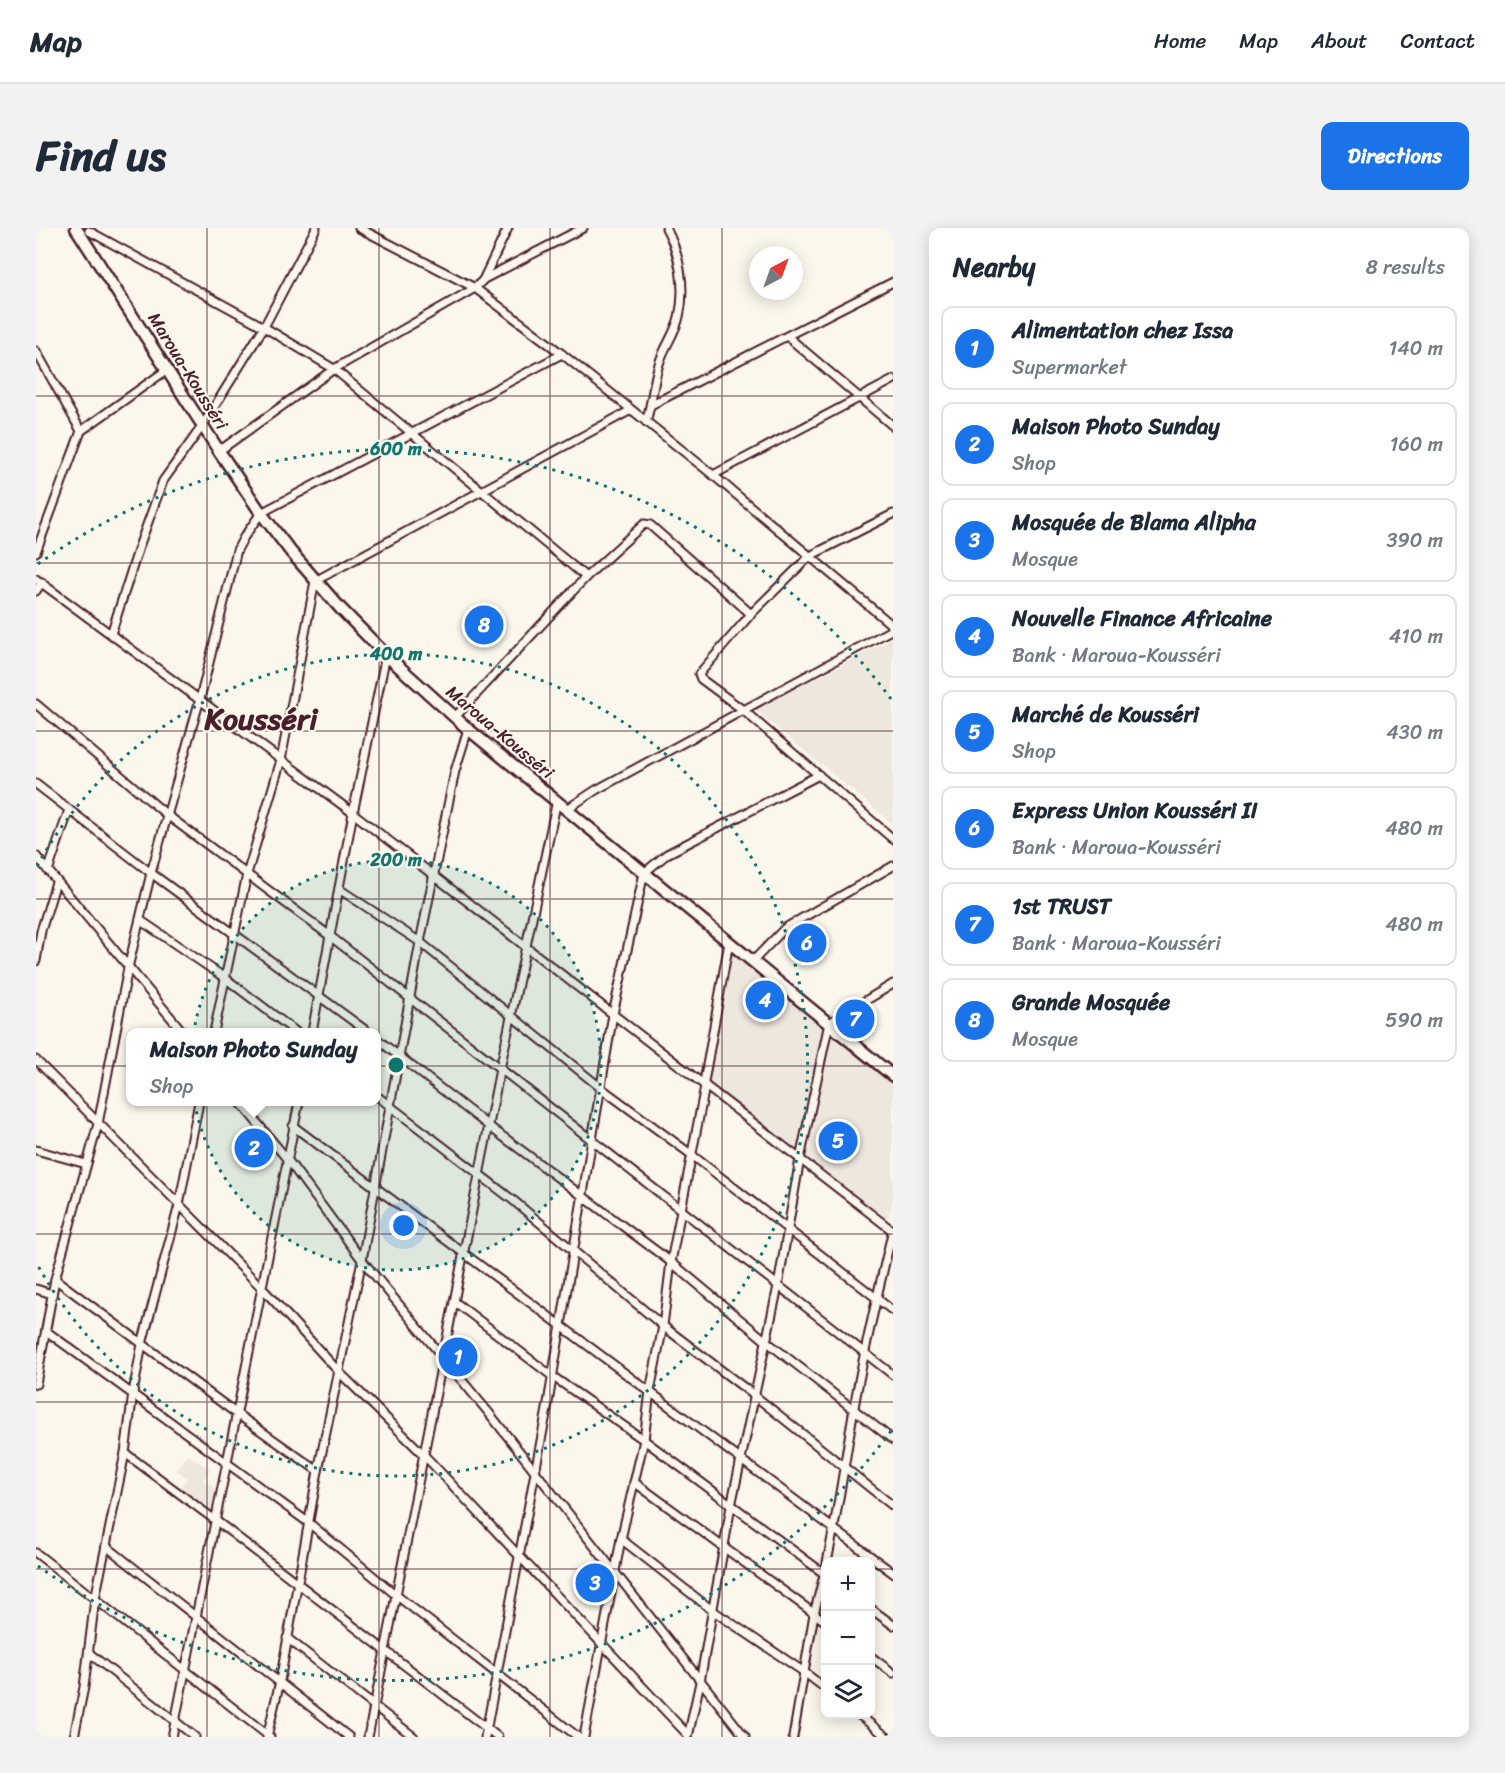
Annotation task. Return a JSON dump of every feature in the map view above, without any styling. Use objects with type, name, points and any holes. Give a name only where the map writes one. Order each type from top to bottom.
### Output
[{"type":"highway","name":"Maroua-Kousséri","points":[[76,228],[88,234],[168,369],[261,513],[315,581],[386,655],[468,729],[893,1076]]},
{"type":"street","points":[[111,633],[140,544],[164,481],[203,425],[264,327],[316,228]]},
{"type":"street","points":[[358,228],[475,288],[562,354],[713,475],[893,627],[596,790],[567,809]]},
{"type":"street","points":[[483,280],[508,228]]},
{"type":"street","points":[[219,451],[334,369],[475,288],[483,280],[583,228]]},
{"type":"street","points":[[646,422],[658,364],[679,318],[680,269],[666,228]]},
{"type":"street","points":[[88,234],[264,327],[334,369],[586,577]]},
{"type":"street","points":[[651,405],[893,282]]},
{"type":"street","points":[[788,337],[893,426]]},
{"type":"street","points":[[36,353],[81,431]]},
{"type":"street","points":[[36,1384],[55,1279],[98,1124],[128,968],[237,550],[261,513],[562,354]]},
{"type":"street","points":[[36,552],[81,431],[168,369]]},
{"type":"street","points":[[713,475],[893,380]]},
{"type":"street","points":[[215,1028],[247,874],[281,760],[315,581],[631,410]]},
{"type":"street","points":[[893,514],[810,556],[751,614],[699,674],[700,679],[743,710],[893,839]]},
{"type":"street","points":[[455,717],[586,577],[639,526],[647,524],[751,614]]},
{"type":"street","points":[[36,591],[39,580],[353,813],[893,1230],[864,1354],[846,1468],[828,1557]]},
{"type":"street","points":[[313,1028],[353,813],[386,655]]},
{"type":"street","points":[[36,704],[167,815],[411,998],[893,1375]]},
{"type":"street","points":[[36,1552],[268,1736],[318,1471],[362,1260],[420,942],[455,771],[468,729]]},
{"type":"street","points":[[485,1737],[562,1325],[581,1195],[613,1014],[644,873],[667,854],[819,775]]},
{"type":"street","points":[[36,784],[151,873],[236,933],[363,1028]]},
{"type":"street","points":[[368,1737],[500,1069],[557,800]]},
{"type":"street","points":[[48,872],[69,810]]},
{"type":"street","points":[[36,856],[180,1028]]},
{"type":"street","points":[[753,961],[785,928],[893,867]]},
{"type":"street","points":[[36,961],[39,930],[56,882]]},
{"type":"street","points":[[339,889],[420,942],[601,1088],[789,1229],[893,1311]]},
{"type":"street","points":[[140,920],[225,978],[291,1028]]},
{"type":"street","points":[[584,1737],[621,1539],[644,1440],[671,1262],[705,1086],[729,942]]},
{"type":"street","points":[[688,1736],[725,1549],[731,1506],[778,1286],[800,1159],[829,1023],[893,984]]},
{"type":"street","points":[[381,1042],[490,1127],[671,1262],[766,1341],[893,1440]]},
{"type":"street","points":[[37,1063],[262,1289],[340,1373],[424,1455],[688,1736]]},
{"type":"street","points":[[381,1099],[514,1201],[663,1326],[893,1506]]},
{"type":"street","points":[[74,1737],[89,1653],[95,1599],[125,1453],[142,1344],[178,1205],[198,1106]]},
{"type":"street","points":[[244,1106],[362,1260],[534,1470],[745,1737]]},
{"type":"street","points":[[172,1737],[297,1106]]},
{"type":"street","points":[[293,1126],[893,1573]]},
{"type":"street","points":[[36,1149],[86,1164]]},
{"type":"street","points":[[55,1279],[318,1471]]},
{"type":"street","points":[[36,1289],[52,1293]]},
{"type":"street","points":[[454,1302],[552,1376],[821,1569]]},
{"type":"street","points":[[46,1331],[309,1523],[396,1595],[578,1737]]},
{"type":"street","points":[[125,1453],[498,1737]]},
{"type":"street","points":[[634,1482],[821,1619]]},
{"type":"street","points":[[621,1539],[712,1610],[821,1686]]},
{"type":"street","points":[[106,1546],[350,1737]]},
{"type":"street","points":[[793,1737],[814,1614],[821,1587]]},
{"type":"street","points":[[874,1611],[893,1625]]},
{"type":"street","points":[[287,1638],[414,1737]]},
{"type":"street","points":[[89,1653],[195,1737]]},
{"type":"street","points":[[875,1660],[893,1673]]},
{"type":"street","points":[[864,1719],[887,1737]]},
{"type":"shaded area","points":[[893,638],[893,824],[755,710]]},
{"type":"shaded area","points":[[729,945],[893,1082],[893,1199],[888,1220],[704,1082]]},
{"type":"shaded area","points":[[187,1454],[210,1469],[203,1480],[217,1490],[213,1501],[216,1503],[211,1513],[179,1491],[187,1478],[177,1470]]},
{"type":"place","name":"Grande Mosquée","points":[[484,625]]},
{"type":"place","name":"Express Union Kousséri II","points":[[807,943]]},
{"type":"place","name":"Nouvelle Finance Africaine","points":[[765,1000]]},
{"type":"place","name":"1st TRUST","points":[[855,1019]]},
{"type":"place","name":"Marché de Kousséri","points":[[838,1141]]},
{"type":"place","name":"Maison Photo Sunday","points":[[254,1148]]},
{"type":"place","name":"Alimentation chez Issa","points":[[458,1357]]},
{"type":"place","name":"Mosquée de Blama Alipha","points":[[595,1583]]},
{"type":"district","name":"Kousséri","points":[[261,719]]}]
